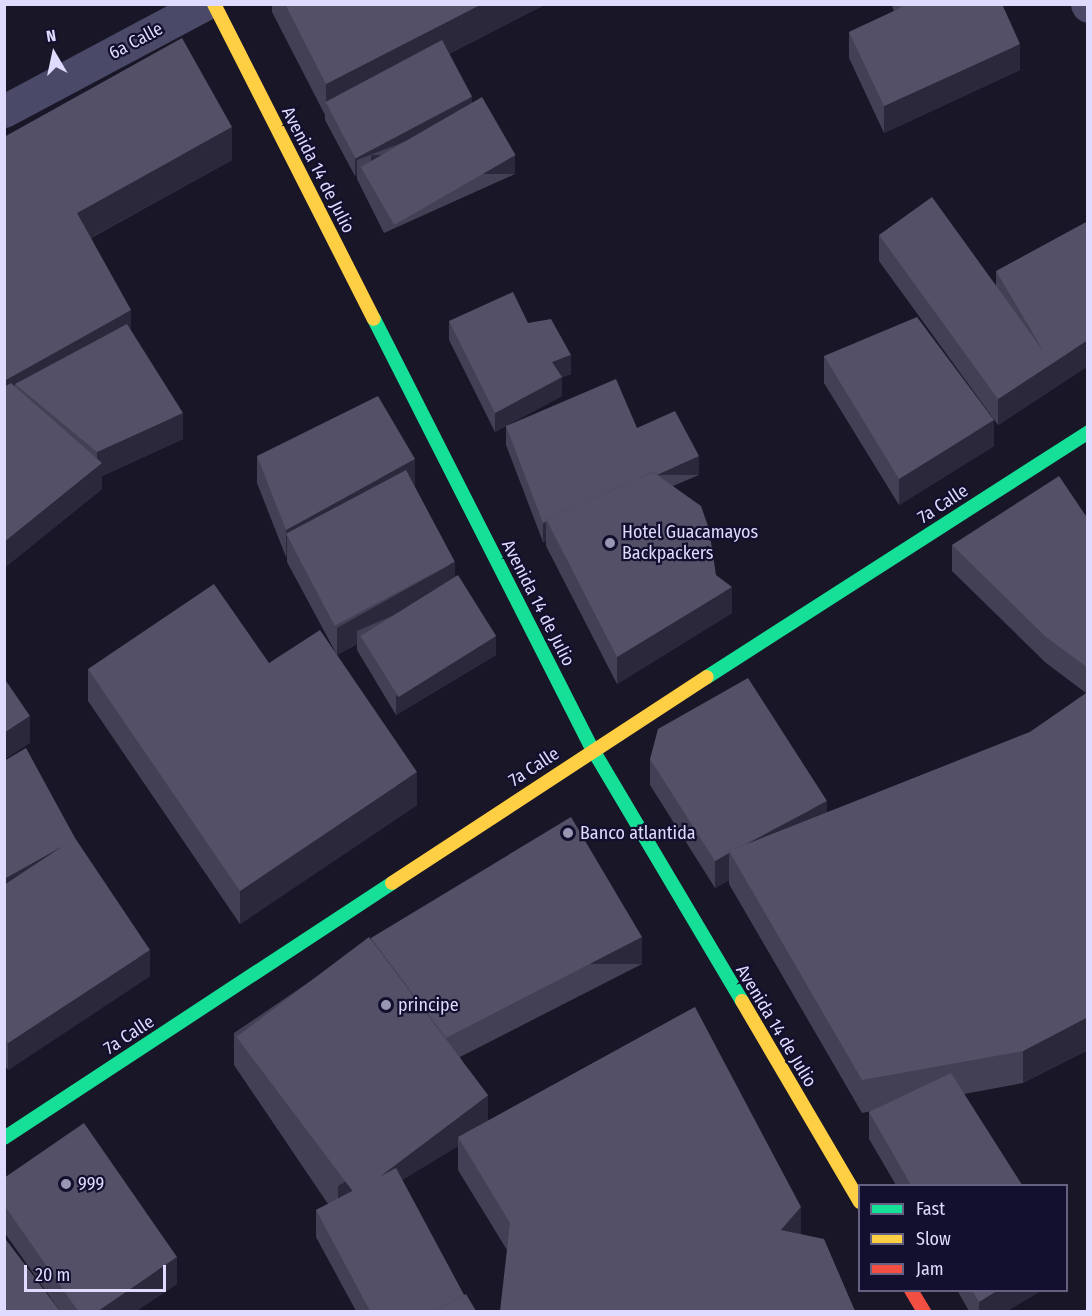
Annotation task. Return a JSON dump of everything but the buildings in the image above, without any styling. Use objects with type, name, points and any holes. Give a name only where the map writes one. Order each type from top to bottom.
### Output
[{"type":"street","name":"6a Calle","points":[[4,111],[204,4]]},
{"type":"street","name":"Avenida 14 de Julio","points":[[214,4],[593,750],[858,1199]]},
{"type":"street","name":"7a Calle","points":[[4,1138],[593,750],[1088,432]]},
{"type":"street","points":[[912,1292],[924,1311]]},
{"type":"traffic: fast","points":[[374,319],[593,750],[742,1001]]},
{"type":"traffic: fast","points":[[707,677],[1088,432]]},
{"type":"traffic: fast","points":[[4,1138],[392,883]]},
{"type":"traffic: slow","points":[[214,4],[374,319]]},
{"type":"traffic: slow","points":[[392,883],[707,677]]},
{"type":"traffic: slow","points":[[742,1001],[858,1199]]},
{"type":"traffic: jam","points":[[912,1292],[924,1312]]},
{"type":"place","name":"Hotel Guacamayos Backpackers","points":[[610,543]]},
{"type":"place","name":"Banco atlantida","points":[[568,833]]},
{"type":"place","name":"principe","points":[[386,1005]]},
{"type":"place","name":"999","points":[[66,1184]]}]
